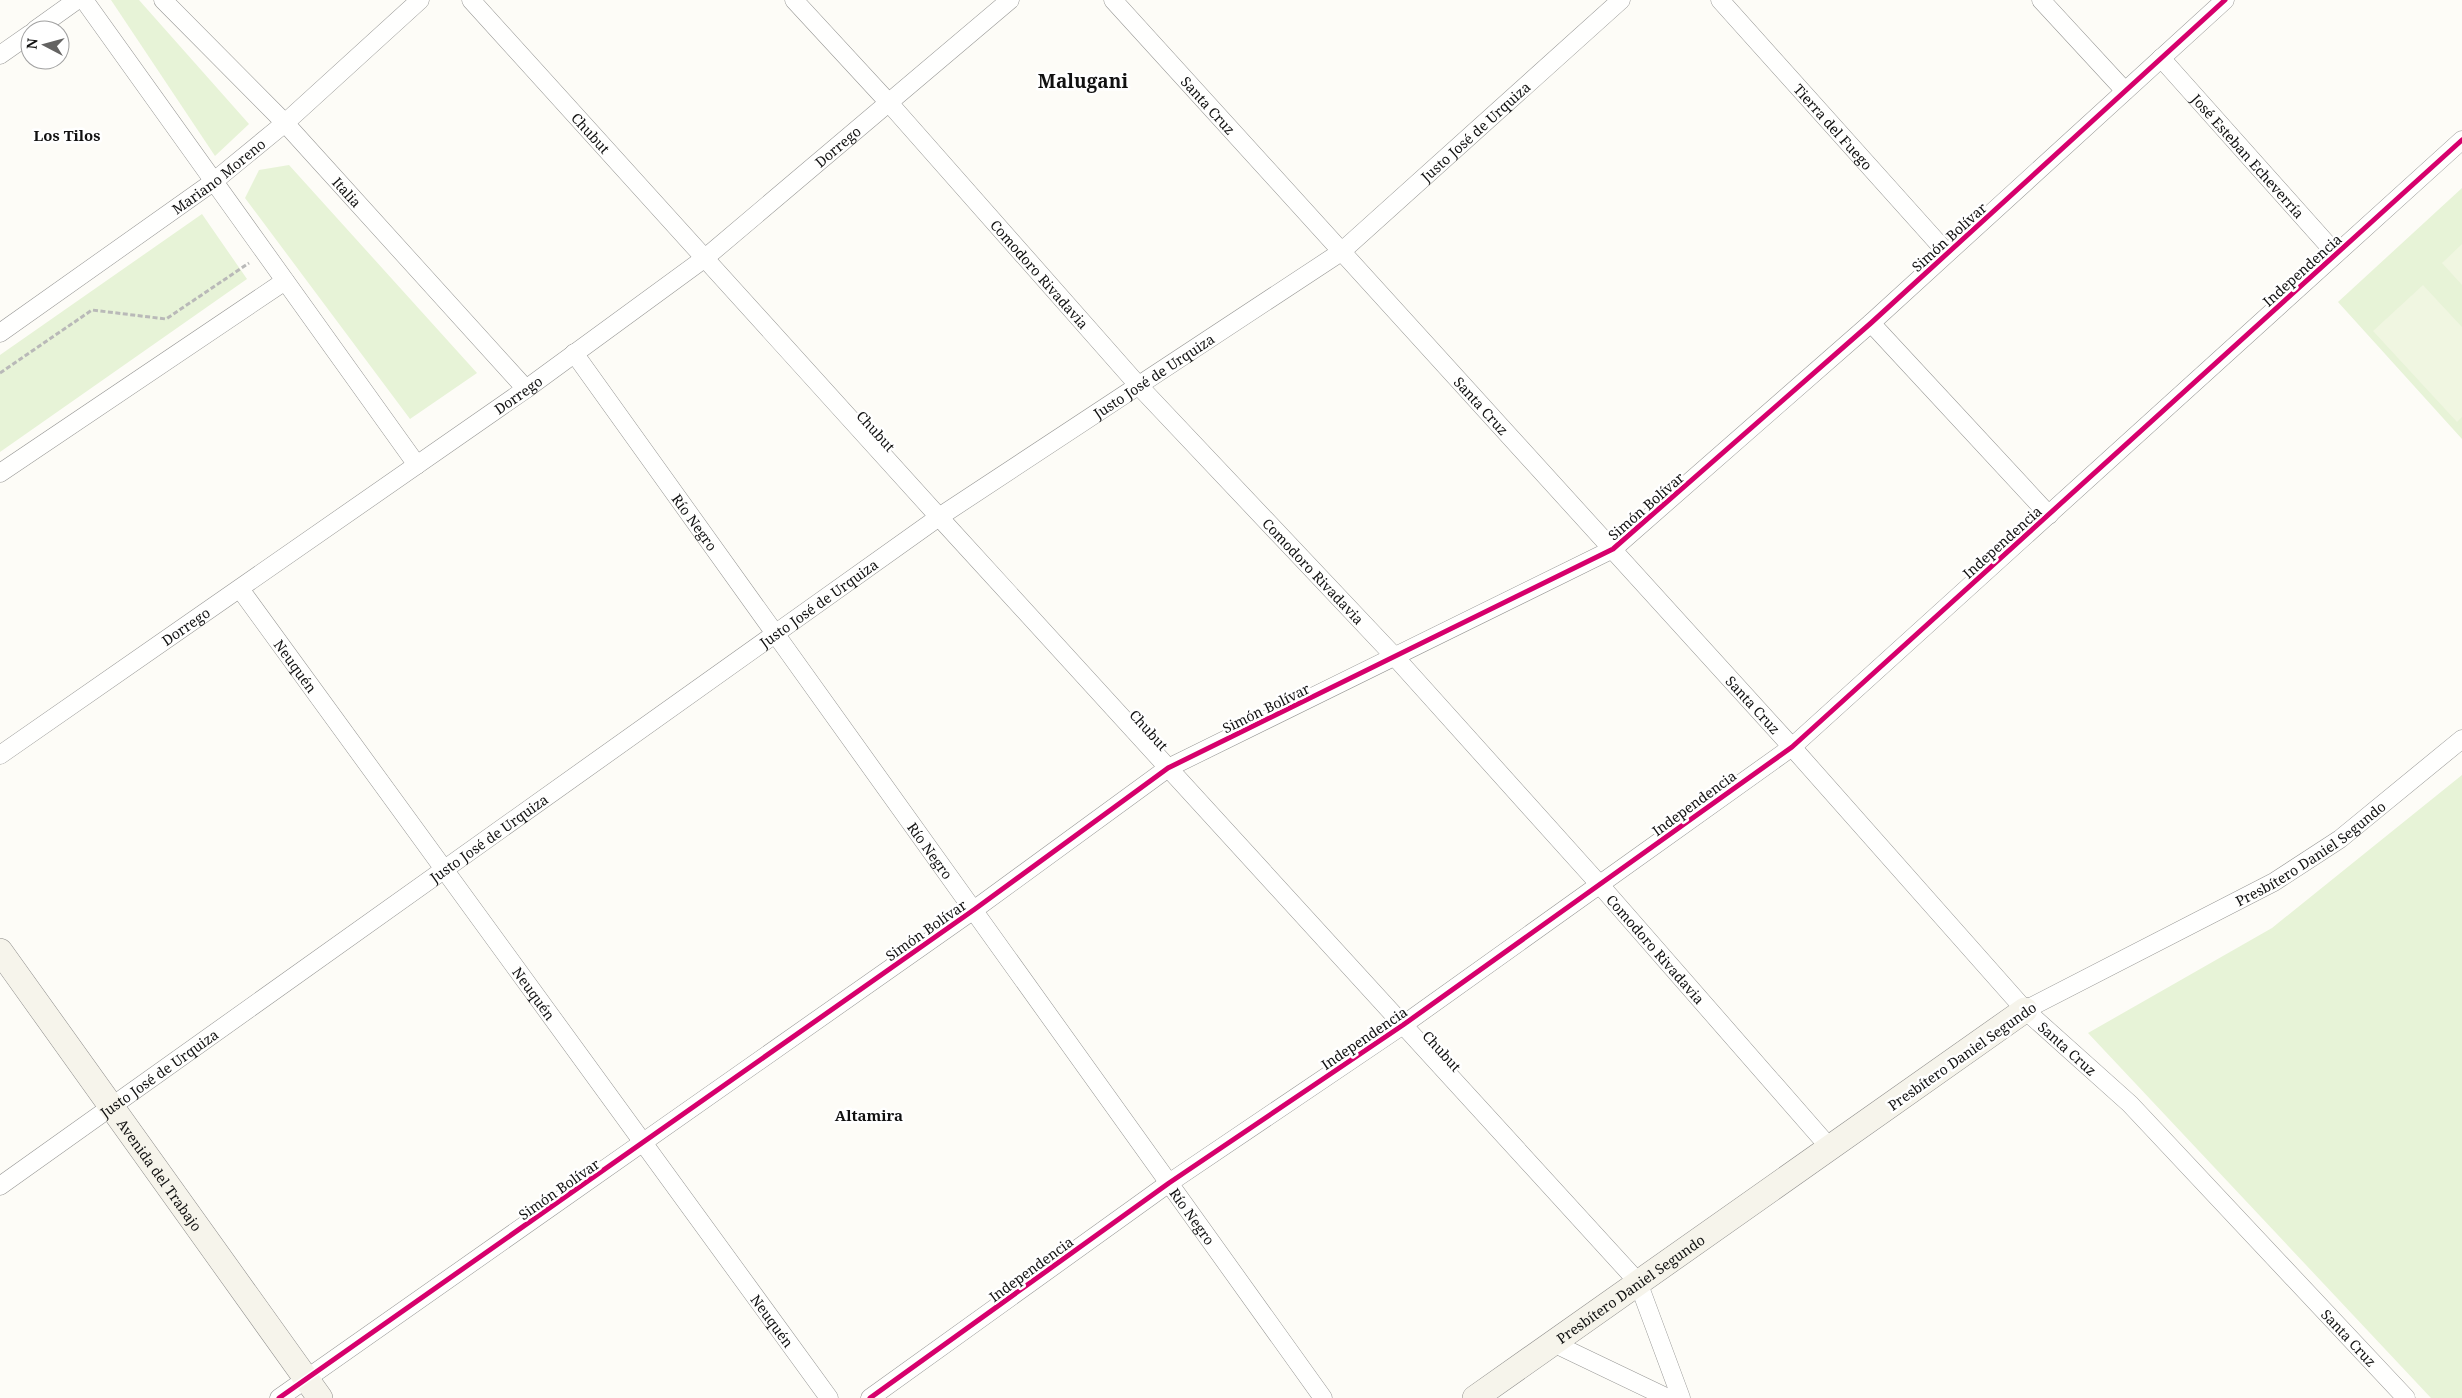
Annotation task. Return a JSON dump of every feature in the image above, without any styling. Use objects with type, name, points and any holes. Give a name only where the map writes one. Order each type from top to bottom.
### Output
[{"type":"main road","name":"Avenida del Trabajo","points":[[0,951],[313,1388]]},
{"type":"main road","name":"Presbítero Daniel Segundo","points":[[1475,1398],[2026,1010]]},
{"type":"street","points":[[50,20],[77,0]]},
{"type":"street","points":[[84,0],[417,465]]},
{"type":"street","name":"Italia","points":[[163,0],[285,122],[526,388]]},
{"type":"street","name":"Mariano Moreno","points":[[0,333],[213,182],[285,122],[420,0]]},
{"type":"street","name":"Chubut","points":[[471,0],[939,517],[1638,1282],[1681,1398]]},
{"type":"street","name":"Comodoro Rivadavia","points":[[794,0],[890,104],[1138,385],[1395,657],[1600,885],[1830,1148]]},
{"type":"street","name":"Dorrego","points":[[0,755],[417,465],[705,258],[890,104],[1010,0]]},
{"type":"street","name":"Santa Cruz","points":[[1113,0],[1792,747],[2026,1010],[2130,1104],[2406,1398]]},
{"type":"street","name":"Justo José de Urquiza","points":[[0,1186],[445,871],[939,517],[1341,252],[1621,0]]},
{"type":"street","name":"Tierra del Fuego","points":[[1720,0],[1948,254]]},
{"type":"street","points":[[2041,0],[2125,91]]},
{"type":"street","name":"Simón Bolívar","points":[[279,1398],[313,1388],[643,1144],[975,909],[1168,768],[1613,550],[1948,254],[2225,0]]},
{"type":"street","points":[[0,55],[20,41]]},
{"type":"street","name":"José Esteban Echeverría","points":[[2161,58],[2336,254]]},
{"type":"street","name":"Independencia","points":[[870,1398],[1169,1183],[1403,1025],[1792,747],[2462,140]]},
{"type":"street","points":[[0,473],[285,281]]},
{"type":"street","points":[[1871,323],[2049,515]]},
{"type":"street","name":"Río Negro","points":[[574,353],[975,909],[1323,1398]]},
{"type":"street","name":"Neuquén","points":[[240,589],[829,1398]]},
{"type":"street","name":"Presbítero Daniel Segundo","points":[[2026,1010],[2274,882],[2340,839],[2462,739]]},
{"type":"street","points":[[1553,1343],[1668,1398]]},
{"type":"path","points":[[0,373],[92,310],[166,319],[264,252]]},
{"type":"green space","points":[[111,0],[139,0],[249,124],[215,156]]},
{"type":"green space","points":[[289,165],[477,373],[410,419],[245,198],[259,170]]},
{"type":"green space","points":[[2462,188],[2462,439],[2338,302]]},
{"type":"green space","points":[[202,214],[247,279],[0,452],[0,355]]},
{"type":"green space","points":[[2462,244],[2462,285],[2442,263]]},
{"type":"green space","points":[[2423,285],[2462,327],[2462,417],[2457,422],[2373,331]]},
{"type":"green space","points":[[2462,775],[2462,1398],[2431,1398],[2088,1033],[2272,928]]},
{"type":"cycle path","points":[[279,1398],[975,909],[1168,768],[1613,549],[1871,323],[2225,0]]},
{"type":"cycle path","points":[[870,1398],[1169,1183],[1403,1025],[1792,747],[2462,140]]},
{"type":"district","name":"Malugani","points":[[1083,81]]},
{"type":"district","name":"Los Tilos","points":[[67,135]]},
{"type":"district","name":"Altamira","points":[[869,1115]]}]
